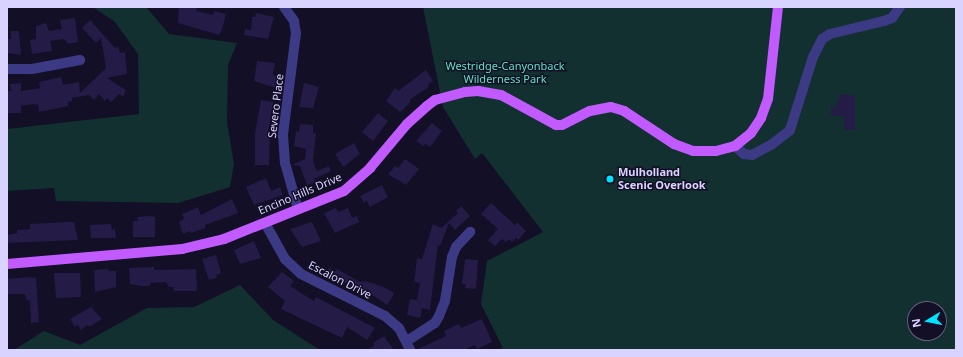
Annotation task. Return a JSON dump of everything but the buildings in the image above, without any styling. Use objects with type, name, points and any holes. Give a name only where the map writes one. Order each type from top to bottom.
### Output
[{"type":"main road","points":[[734,146],[751,133],[761,118],[768,99],[778,7]]},
{"type":"main road","name":"Encino Hills Drive","points":[[7,264],[182,249],[204,245],[265,223],[344,191],[356,182],[407,124],[435,100],[445,96],[478,91],[501,95],[551,122],[562,125],[590,111],[611,107],[624,111],[674,144],[693,151],[716,151],[734,146]]},
{"type":"street","name":"Severo Place","points":[[284,7],[294,21],[296,33],[283,136],[285,164],[298,209]]},
{"type":"street","points":[[734,146],[744,154],[752,155],[771,145],[790,130],[813,57],[822,39],[830,34],[892,18],[900,7]]},
{"type":"street","points":[[7,69],[32,69],[80,60]]},
{"type":"street","name":"Escalon Drive","points":[[265,223],[285,259],[301,274],[385,316],[399,328],[408,346]]},
{"type":"street","points":[[408,346],[435,322],[439,316],[445,301],[452,257],[456,247],[470,232]]},
{"type":"green space","points":[[93,7],[146,7],[169,34],[237,43],[228,65],[227,122],[234,164],[230,187],[178,203],[56,201],[54,188],[7,191],[7,129],[139,114],[138,54],[115,22]]},
{"type":"green space","name":"Westridge-Canyonback Wilderness Park","points":[[423,7],[956,7],[956,350],[495,350],[503,348],[481,304],[487,261],[543,232],[482,153],[475,159],[443,107]]},
{"type":"green space","points":[[240,285],[273,320],[320,350],[14,350],[44,331],[80,345],[147,308],[194,307]]},
{"type":"place","name":"Mulholland Scenic Overlook","points":[[610,179]]}]
